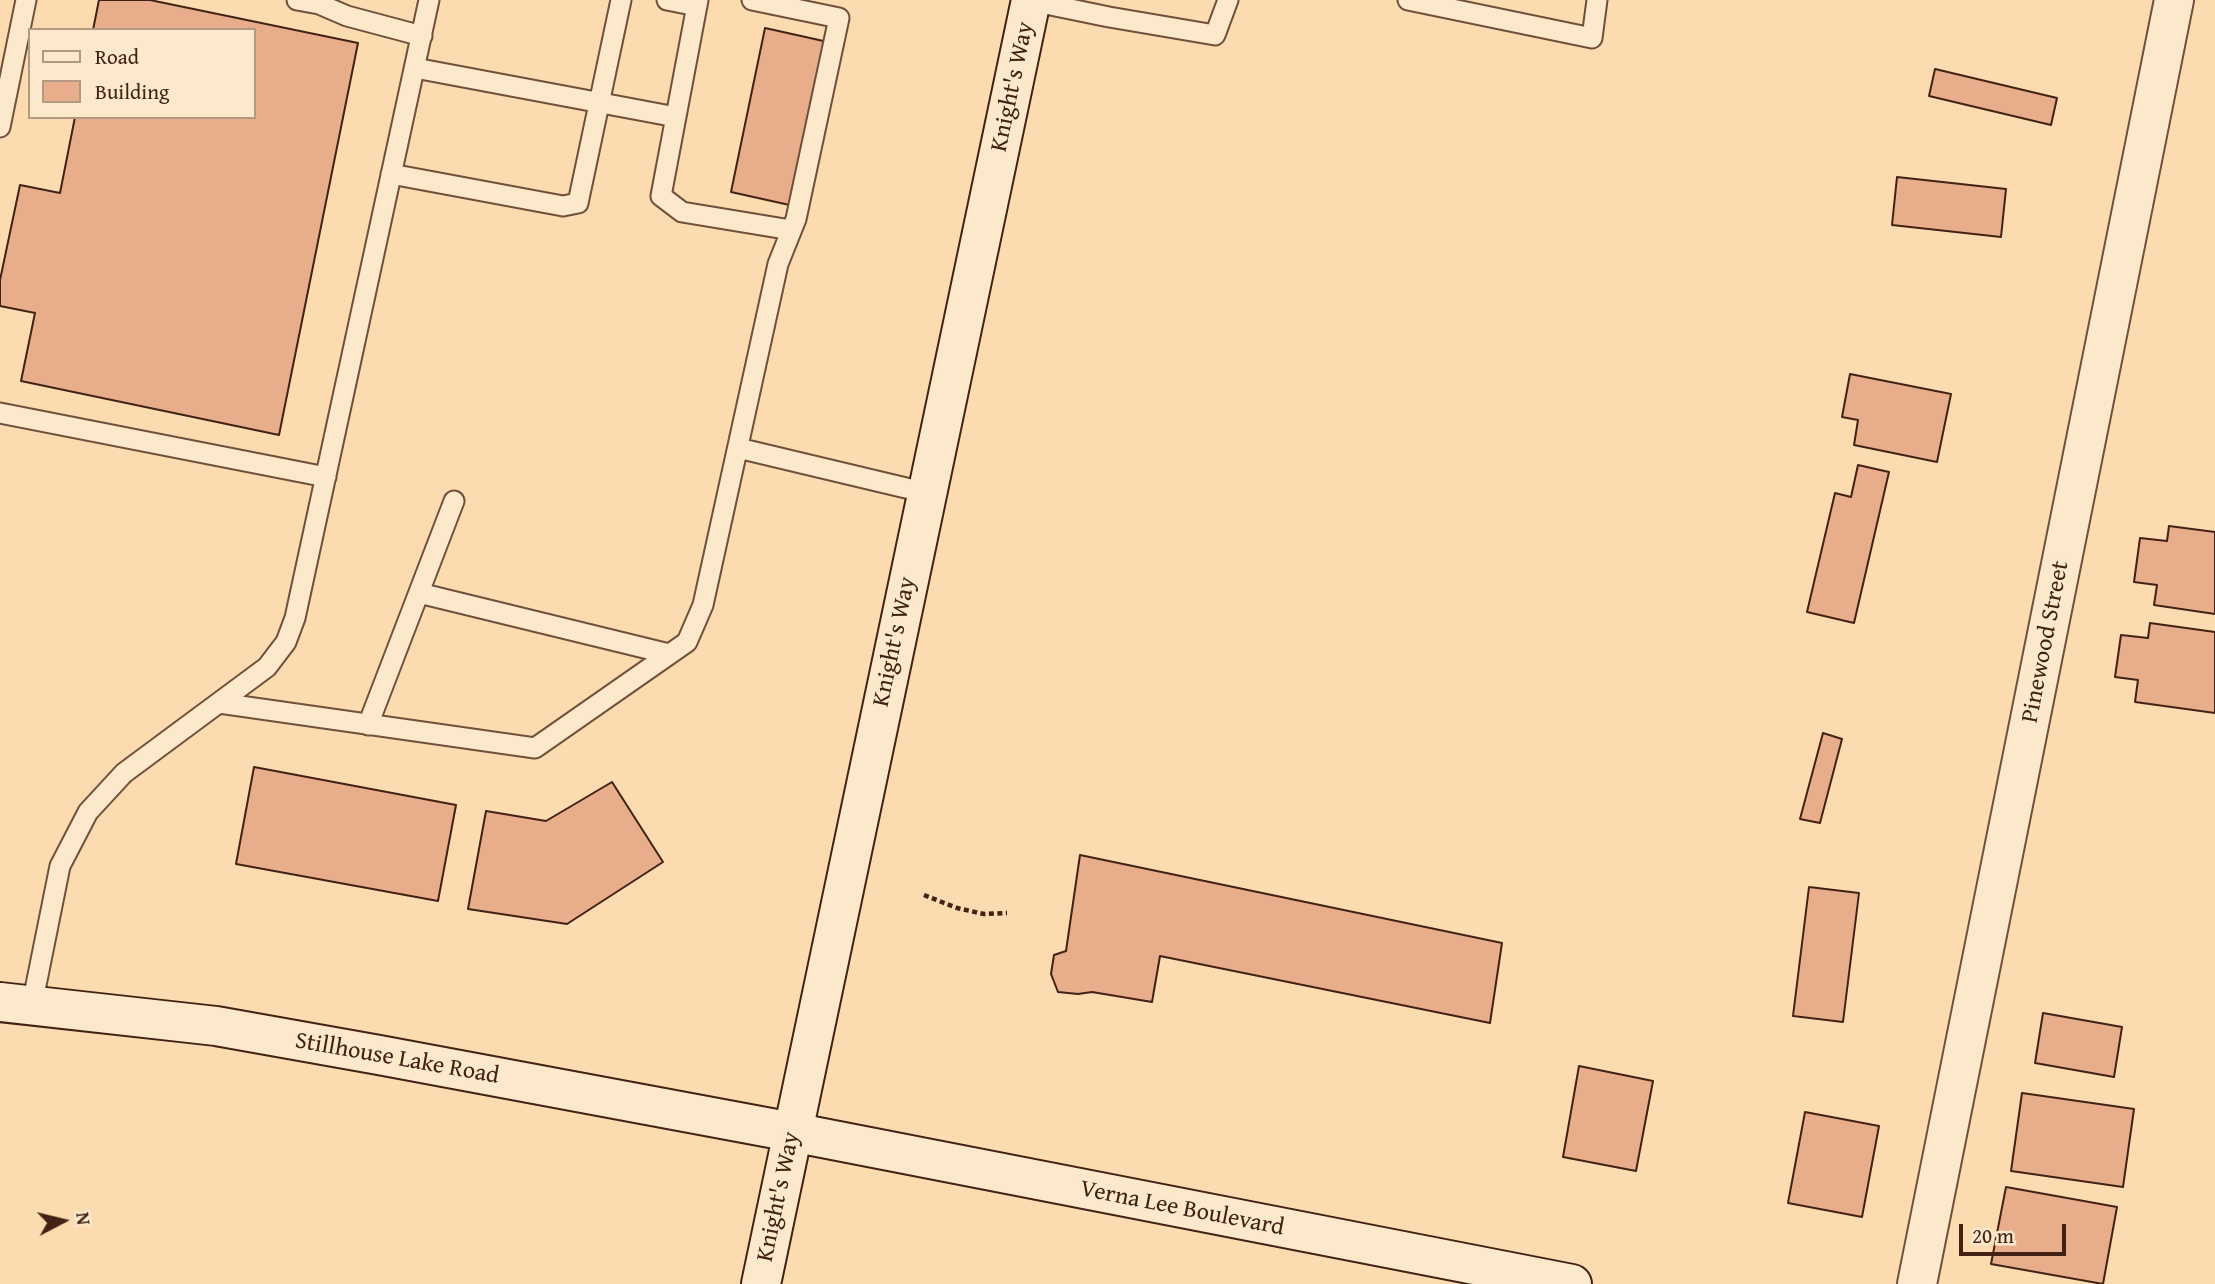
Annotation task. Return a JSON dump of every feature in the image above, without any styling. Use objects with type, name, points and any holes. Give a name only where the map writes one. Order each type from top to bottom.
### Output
[{"type":"street","name":"Pinewood Street","points":[[1917,1284],[2174,0]]},
{"type":"street","name":"Knight's Way","points":[[761,1284],[1031,1]]},
{"type":"street","name":"Stillhouse Lake Road","points":[[16,1004],[216,1026],[792,1132]]},
{"type":"street","name":"Verna Lee Boulevard","points":[[792,1132],[1572,1284]]},
{"type":"lane","points":[[0,127],[26,0]]},
{"type":"lane","points":[[297,0],[319,4],[347,16],[422,36]]},
{"type":"lane","points":[[16,1004],[60,866],[88,812],[124,773],[267,667],[286,642],[295,618],[429,0]]},
{"type":"lane","points":[[391,174],[563,206],[578,202],[621,0]]},
{"type":"lane","points":[[667,0],[698,3],[660,196],[682,212],[792,230]]},
{"type":"lane","points":[[219,704],[535,748],[687,642],[703,606],[778,264],[796,219],[839,18],[751,0]]},
{"type":"lane","points":[[1031,1],[1214,35],[1228,0]]},
{"type":"lane","points":[[1408,0],[1439,2],[1592,38],[1597,0]]},
{"type":"lane","points":[[415,68],[676,117]]},
{"type":"lane","points":[[0,413],[326,477]]},
{"type":"lane","points":[[737,448],[927,492]]},
{"type":"lane","points":[[368,725],[454,501]]},
{"type":"lane","points":[[419,593],[669,654]]},
{"type":"path","points":[[924,895],[957,908],[984,914],[1007,913]]},
{"type":"building","points":[[99,0],[150,0],[358,43],[279,435],[21,381],[35,313],[0,306],[0,280],[20,185],[60,193],[75,119],[256,119],[256,28],[93,28]]},
{"type":"building","points":[[765,28],[828,42],[794,206],[731,192]]},
{"type":"building","points":[[1935,69],[2057,98],[2051,125],[1929,96]]},
{"type":"building","points":[[1897,177],[2006,189],[2001,237],[1892,225]]},
{"type":"building","points":[[1850,374],[1951,394],[1937,462],[1854,445],[1858,420],[1842,417]]},
{"type":"building","points":[[1858,465],[1889,472],[1854,623],[1807,612],[1835,493],[1851,497]]},
{"type":"building","points":[[2169,526],[2215,532],[2215,614],[2154,605],[2157,585],[2134,582],[2140,538],[2167,541]]},
{"type":"building","points":[[2150,623],[2215,632],[2215,713],[2135,702],[2138,680],[2115,677],[2121,635],[2148,638]]},
{"type":"building","points":[[1823,733],[1842,739],[1820,823],[1800,819]]},
{"type":"building","points":[[254,767],[456,805],[438,901],[236,864]]},
{"type":"building","points":[[612,782],[663,862],[567,924],[468,909],[486,811],[546,821]]},
{"type":"building","points":[[1080,855],[1502,943],[1490,1023],[1160,956],[1152,1002],[1092,992],[1058,992],[1051,974],[1054,955],[1066,951]]},
{"type":"building","points":[[1809,887],[1859,893],[1843,1022],[1793,1016]]},
{"type":"building","points":[[2043,1013],[2122,1027],[2114,1077],[2035,1063]]},
{"type":"building","points":[[1579,1066],[1653,1081],[1636,1171],[1563,1157]]},
{"type":"building","points":[[2022,1093],[2134,1109],[2123,1187],[2011,1171]]},
{"type":"building","points":[[1805,1112],[1879,1126],[1862,1217],[1788,1203]]},
{"type":"building","points":[[2006,1187],[2117,1207],[2103,1284],[1991,1264]]}]
